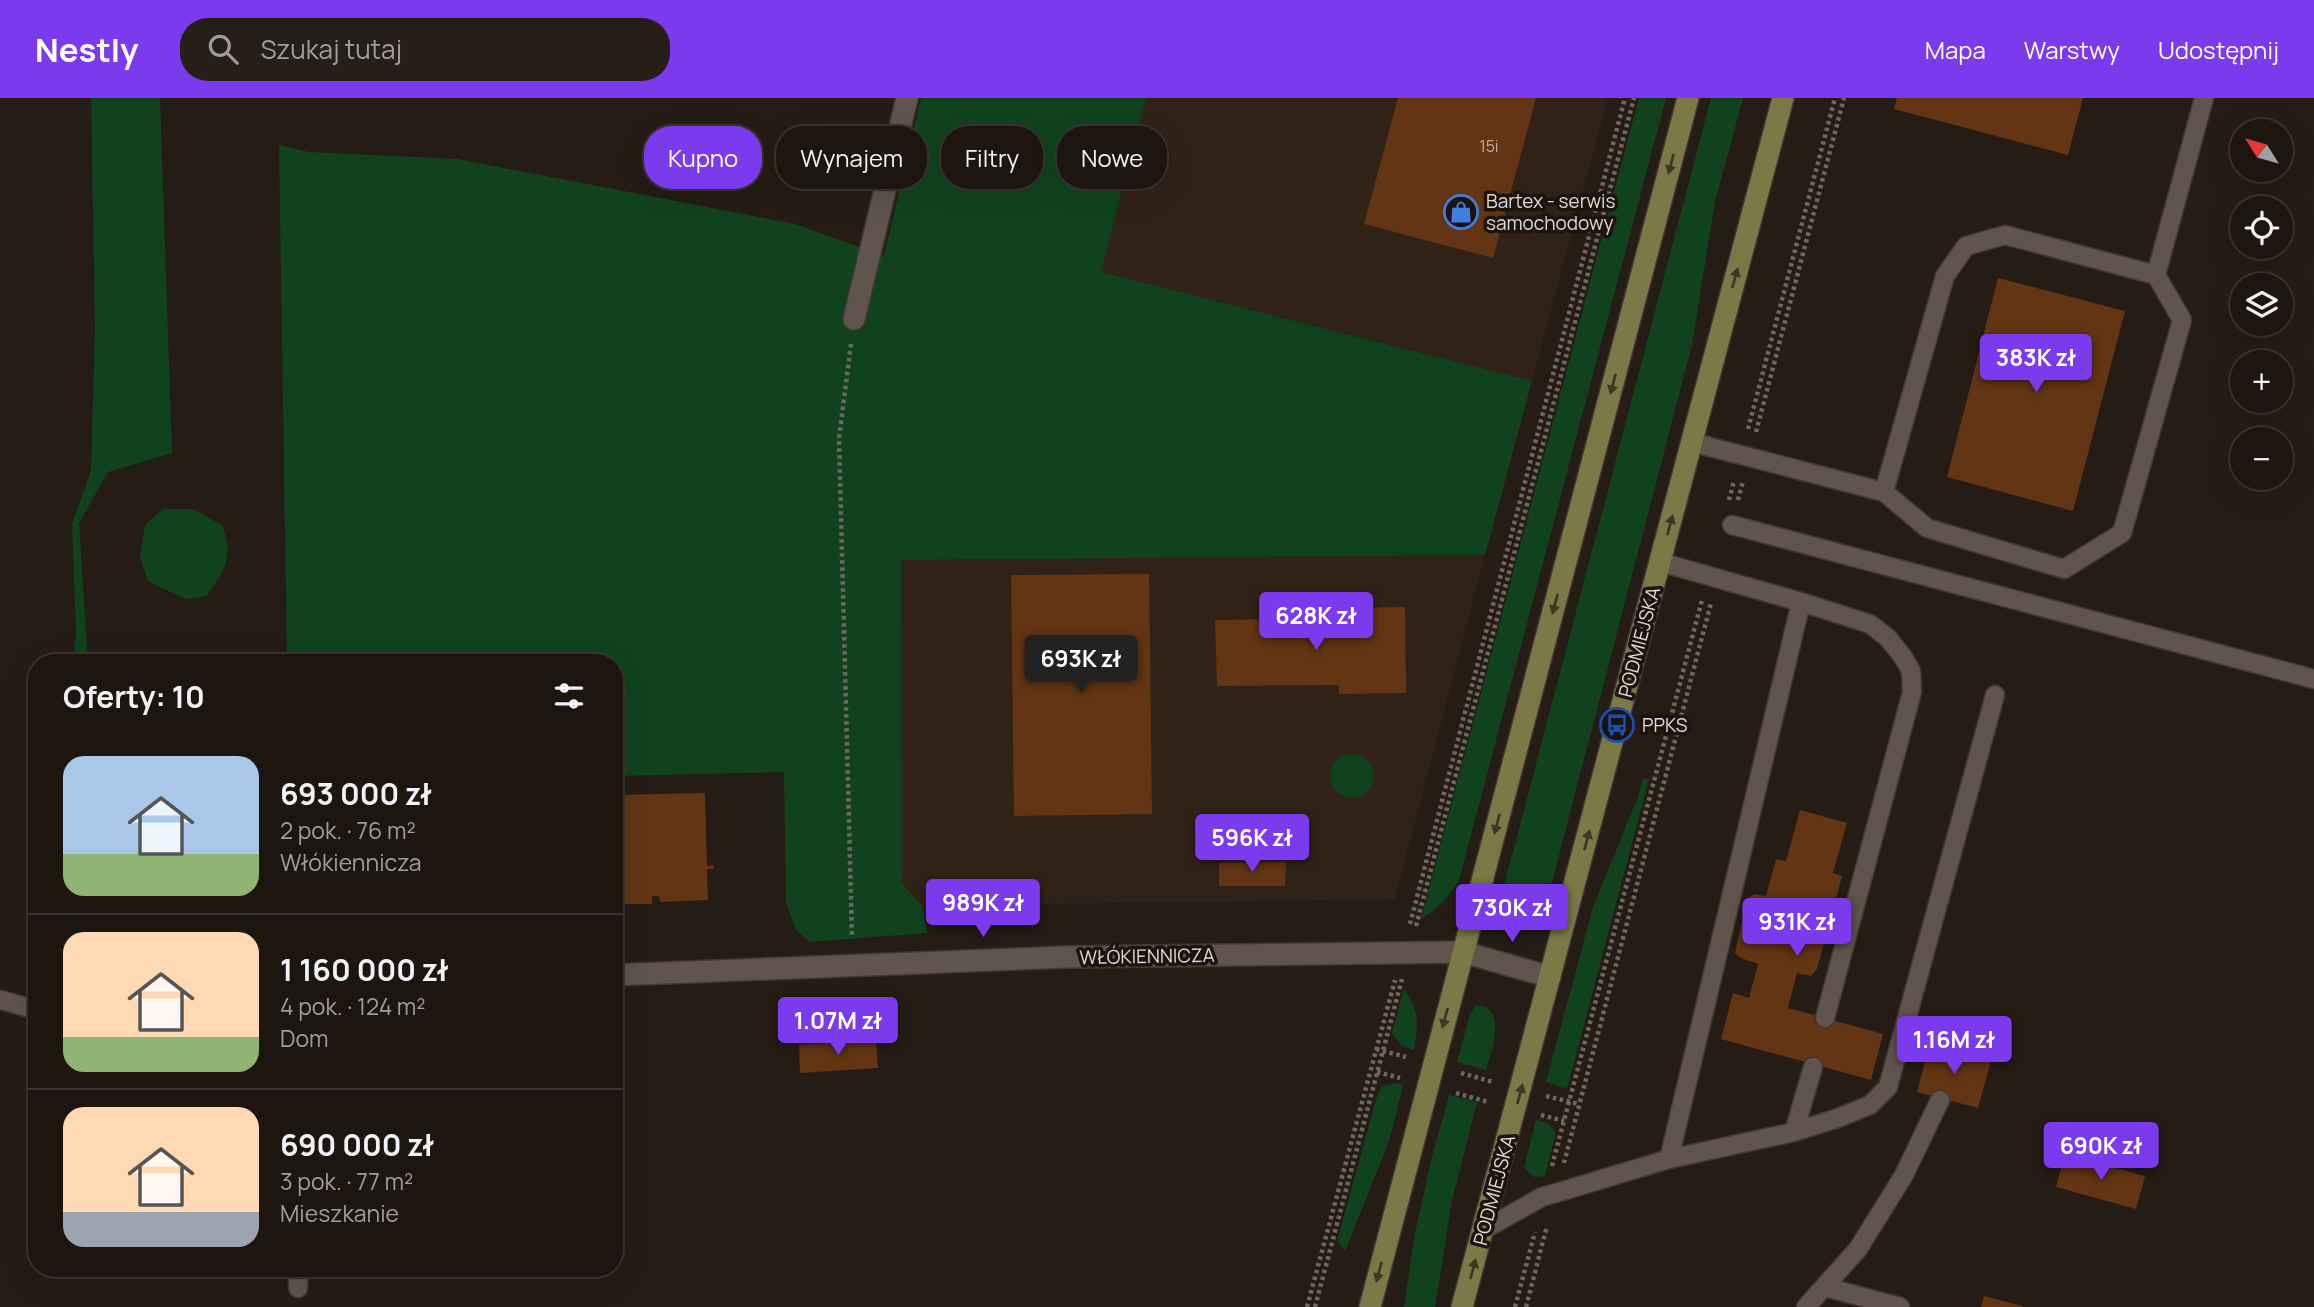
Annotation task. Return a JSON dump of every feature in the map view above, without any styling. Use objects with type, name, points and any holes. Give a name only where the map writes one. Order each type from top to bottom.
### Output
[{"type":"main road","points":[[1370,1307],[1688,98]]},
{"type":"main road","name":"PODMIEJSKA","points":[[1462,1307],[1783,98]]},
{"type":"street","points":[[854,319],[907,98]]},
{"type":"street","name":"WŁÓKIENNICZA","points":[[623,975],[1067,957],[1463,952],[1550,977]]},
{"type":"lane","points":[[2156,275],[2204,98]]},
{"type":"lane","points":[[1692,442],[1884,492],[1927,528],[2064,569],[2122,533],[2182,320],[2156,275],[2005,235],[1966,246],[1945,275],[1884,492]]},
{"type":"lane","points":[[1729,517],[2314,679]]},
{"type":"lane","points":[[1660,562],[1870,624],[1888,638],[1911,671],[1912,692],[1825,1018]]},
{"type":"lane","points":[[1668,1158],[1801,602]]},
{"type":"lane","points":[[1483,1230],[1550,1195],[1668,1158],[1794,1132],[1870,1105],[1888,1087],[1995,695]]},
{"type":"lane","points":[[28,996],[1,1000],[28,1008]]},
{"type":"lane","points":[[1794,1132],[1813,1067]]},
{"type":"lane","points":[[1806,1307],[1865,1239],[1904,1175],[1940,1100]]},
{"type":"lane","points":[[298,1277],[298,1288]]},
{"type":"lane","points":[[1825,1287],[1900,1307]]},
{"type":"path","points":[[1315,1307],[1383,1051],[1625,98]]},
{"type":"path","points":[[1307,1307],[1376,1049],[1406,953],[1634,98]]},
{"type":"path","points":[[1729,517],[1835,98]]},
{"type":"path","points":[[1729,517],[1844,98]]},
{"type":"path","points":[[853,965],[839,438],[854,319]]},
{"type":"path","points":[[1526,1307],[1569,1101],[1713,577]]},
{"type":"path","points":[[1515,1307],[1579,1104],[1713,577]]},
{"type":"path","points":[[1376,1049],[1433,1064],[1519,1099],[1564,1121]]},
{"type":"path","points":[[1377,1072],[1427,1085],[1519,1099],[1569,1101],[1579,1104]]},
{"type":"shaded area","points":[[1146,98],[1608,98],[1532,381],[1101,272],[1122,189],[1167,189],[1167,126],[1139,126]]},
{"type":"shaded area","points":[[1485,555],[1395,899],[923,906],[902,884],[900,560]]},
{"type":"green space","points":[[91,98],[160,98],[172,453],[108,472],[79,523],[87,654],[74,654],[76,633],[72,524],[91,471],[95,327]]},
{"type":"green space","points":[[921,98],[1146,98],[1139,126],[1057,126],[1057,189],[1122,189],[1101,272],[1532,381],[1485,555],[901,560],[902,884],[923,906],[927,933],[810,942],[796,930],[786,902],[784,772],[623,776],[623,654],[287,654],[279,145],[309,152],[457,159],[795,224],[884,256],[900,189],[927,189],[927,126],[914,126]]},
{"type":"green space","points":[[1639,98],[1666,98],[1459,880],[1443,902],[1421,919]]},
{"type":"green space","points":[[1711,98],[1743,98],[1715,202],[1692,345],[1552,882],[1533,906],[1506,919],[1500,912],[1499,905]]},
{"type":"green space","points":[[163,509],[193,509],[222,525],[227,546],[226,563],[207,596],[185,599],[148,581],[140,557],[145,525]]},
{"type":"green space","points":[[1352,754],[1367,761],[1374,776],[1367,791],[1352,798],[1337,791],[1330,776],[1337,761]]},
{"type":"green space","points":[[1643,778],[1649,779],[1567,1089],[1546,1082],[1593,907],[1638,797]]},
{"type":"green space","points":[[1404,989],[1415,1011],[1414,1050],[1402,1046],[1392,1033]]},
{"type":"green space","points":[[1476,1005],[1486,1007],[1495,1021],[1486,1070],[1457,1062],[1470,1014]]},
{"type":"green space","points":[[1398,1083],[1403,1085],[1389,1141],[1345,1251],[1337,1241],[1378,1093],[1382,1086]]},
{"type":"green space","points":[[1449,1095],[1477,1102],[1452,1200],[1435,1307],[1404,1307],[1415,1233]]},
{"type":"green space","points":[[1536,1120],[1548,1124],[1556,1132],[1545,1176],[1534,1177],[1524,1168]]},
{"type":"building","points":[[1398,98],[1536,98],[1493,258],[1364,224]]},
{"type":"building","points":[[1897,98],[2083,98],[2068,155],[1894,109]]},
{"type":"building","points":[[1998,278],[2125,311],[2073,511],[1947,477]]},
{"type":"building","points":[[1149,574],[1152,814],[1014,816],[1011,575]]},
{"type":"building","points":[[1405,607],[1406,693],[1339,694],[1339,685],[1217,686],[1215,620],[1349,618],[1349,608]]},
{"type":"building","points":[[705,793],[707,866],[713,865],[714,869],[707,869],[708,900],[660,902],[659,896],[652,896],[652,904],[623,904],[623,795]]},
{"type":"building","points":[[1800,810],[1847,823],[1833,873],[1842,876],[1817,969],[1811,976],[1797,973],[1788,1008],[1883,1034],[1871,1080],[1721,1039],[1733,993],[1749,998],[1758,964],[1735,953],[1747,899],[1754,894],[1766,896],[1776,859],[1786,861]]},
{"type":"building","points":[[1286,862],[1285,886],[1219,886],[1219,863]]},
{"type":"building","points":[[876,1040],[878,1068],[800,1073],[799,1045]]},
{"type":"building","points":[[1930,1044],[1991,1061],[1978,1108],[1917,1092]]},
{"type":"building","points":[[2065,1154],[2145,1176],[2136,1209],[2056,1187]]},
{"type":"building","points":[[1984,1296],[2022,1306],[2022,1307],[1981,1307]]},
{"type":"place","name":"Bartex - serwis samochodowy","points":[[1461,212]]},
{"type":"place","name":"PPKS","points":[[1617,725]]}]
